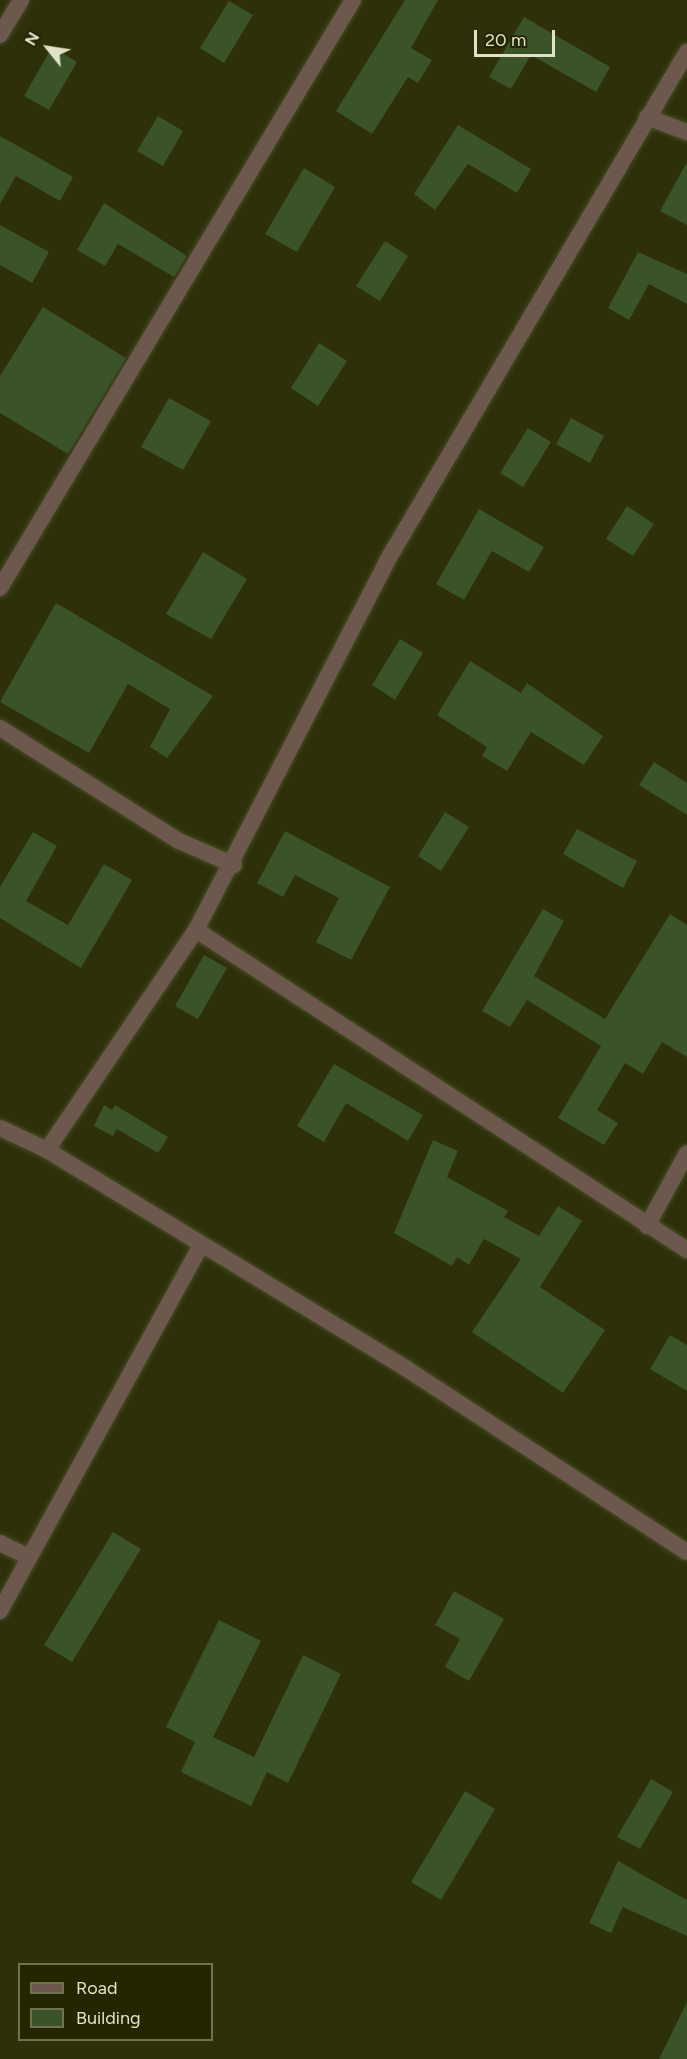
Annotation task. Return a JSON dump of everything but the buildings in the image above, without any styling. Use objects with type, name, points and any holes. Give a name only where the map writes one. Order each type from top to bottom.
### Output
[{"type":"street","points":[[0,588],[353,0]]},
{"type":"street","points":[[0,35],[12,8]]},
{"type":"street","points":[[47,1150],[196,930],[234,865],[387,561],[687,51]]},
{"type":"street","points":[[647,117],[687,132]]},
{"type":"street","points":[[0,728],[179,841],[234,865]]},
{"type":"street","points":[[196,930],[687,1250]]},
{"type":"street","points":[[0,1128],[47,1150],[508,1431],[687,1552]]},
{"type":"street","points":[[647,1226],[687,1153]]},
{"type":"street","points":[[0,1611],[201,1245]]},
{"type":"street","points":[[0,1543],[29,1557]]}]
